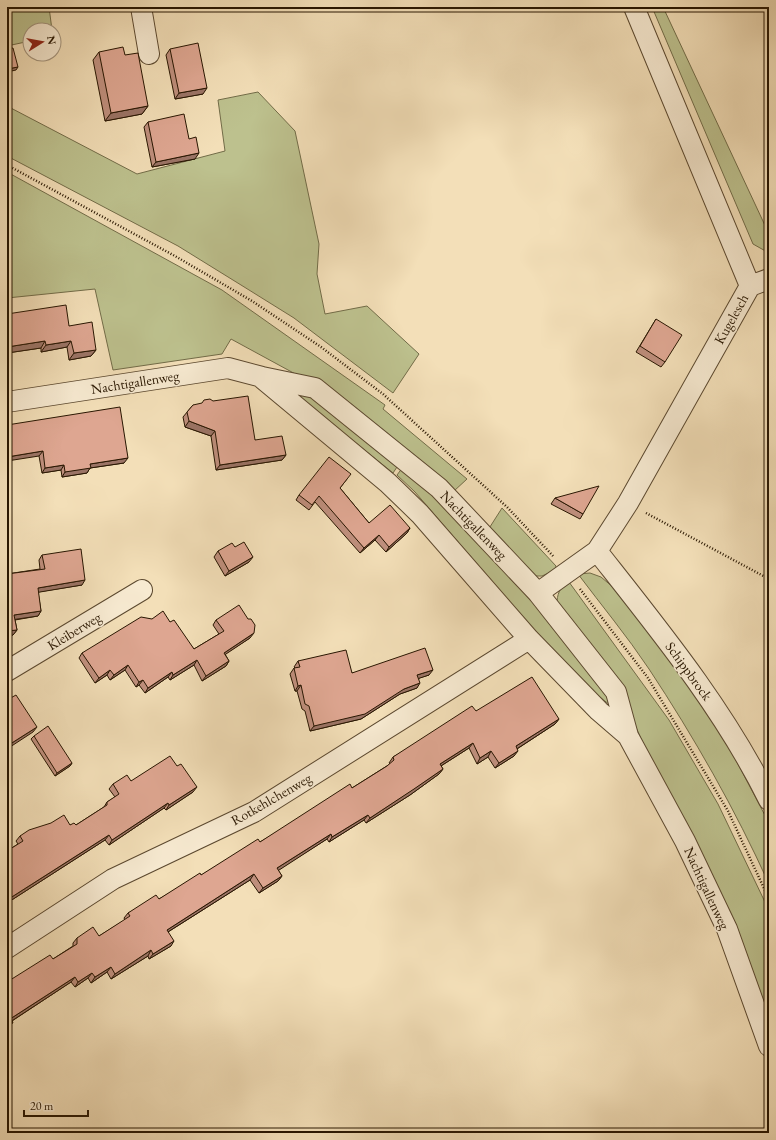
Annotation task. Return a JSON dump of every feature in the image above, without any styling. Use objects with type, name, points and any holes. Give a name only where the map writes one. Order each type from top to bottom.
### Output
[{"type":"street","points":[[141,7],[149,54]]},
{"type":"street","name":"Kugelesch","points":[[538,593],[597,551],[628,503],[750,286],[634,7]]},
{"type":"street","points":[[750,286],[769,279]]},
{"type":"street","name":"Nachtigallenweg","points":[[7,402],[228,368],[315,388],[439,488],[538,593],[616,692],[628,736],[684,841],[727,929],[769,1046]]},
{"type":"street","name":"Nachtigallenweg","points":[[262,377],[388,483],[420,514],[529,639],[599,711],[628,736]]},
{"type":"street","name":"Schippbrock","points":[[597,551],[692,672],[751,764],[769,800]]},
{"type":"street","name":"Kleiberweg","points":[[7,671],[142,590]]},
{"type":"street","name":"Rotkehlchenweg","points":[[7,948],[113,879],[254,812],[529,639]]},
{"type":"path","points":[[7,165],[213,278],[252,301],[321,347],[383,394],[507,507],[567,572],[648,678],[728,811],[769,899]]},
{"type":"path","points":[[628,503],[769,579]]},
{"type":"green space","points":[[7,7],[49,7],[51,22],[22,22],[22,43],[7,46]]},
{"type":"green space","points":[[652,7],[663,7],[769,234],[769,253],[753,244]]},
{"type":"green space","points":[[258,92],[295,131],[319,244],[317,274],[325,314],[367,306],[419,354],[393,393],[294,318],[178,246],[7,156],[7,106],[137,174],[225,151],[218,100]]},
{"type":"green space","points":[[7,172],[222,290],[385,405],[383,409],[467,479],[441,503],[549,620],[607,690],[610,705],[592,691],[534,630],[415,492],[397,475],[403,467],[334,395],[231,339],[222,354],[113,370],[95,289],[7,298]]},
{"type":"green space","points":[[303,391],[399,464],[393,473],[295,394]]},
{"type":"green space","points":[[502,508],[556,566],[555,570],[542,576],[534,576],[488,530]]},
{"type":"green space","points":[[590,573],[601,577],[614,588],[676,668],[707,712],[729,747],[769,823],[769,884],[728,801],[666,695],[641,657],[578,574]]},
{"type":"green space","points":[[569,582],[669,720],[718,804],[769,911],[769,1030],[635,725],[557,601],[560,590]]},
{"type":"building","points":[[198,43],[207,88],[179,93],[170,49]]},
{"type":"building","points":[[123,47],[125,55],[138,53],[148,106],[111,113],[99,52]]},
{"type":"building","points":[[13,48],[18,67],[7,69],[7,49]]},
{"type":"building","points":[[184,114],[189,139],[196,137],[199,153],[156,162],[148,122]]},
{"type":"building","points":[[66,305],[69,326],[92,322],[96,350],[74,353],[71,341],[46,345],[45,341],[7,347],[7,314]]},
{"type":"building","points":[[656,319],[682,335],[665,362],[640,346]]},
{"type":"building","points":[[248,396],[255,440],[282,436],[286,455],[220,465],[215,431],[189,421],[187,412],[193,405],[202,403],[204,400],[210,399],[213,401]]},
{"type":"building","points":[[120,407],[128,458],[90,464],[91,468],[65,472],[64,465],[45,468],[43,451],[7,457],[7,425]]},
{"type":"building","points":[[329,457],[351,474],[340,488],[369,523],[390,505],[410,528],[389,547],[379,535],[364,548],[319,496],[312,505],[299,495]]},
{"type":"building","points":[[599,486],[583,514],[555,498]]},
{"type":"building","points":[[244,542],[253,557],[229,571],[218,551],[232,543],[235,547]]},
{"type":"building","points":[[81,549],[85,580],[38,588],[41,611],[14,615],[17,630],[7,631],[7,595],[10,594],[7,574],[45,569],[42,555]]},
{"type":"building","points":[[239,605],[248,619],[251,619],[255,625],[254,633],[224,653],[229,661],[206,676],[197,660],[173,675],[172,672],[148,688],[143,680],[139,682],[128,665],[114,675],[110,670],[99,678],[82,653],[141,617],[152,619],[163,611],[170,622],[174,620],[194,649],[224,631],[216,620]]},
{"type":"building","points":[[425,648],[433,670],[417,675],[420,683],[404,689],[365,714],[314,726],[309,706],[305,704],[301,685],[298,686],[294,668],[300,667],[298,661],[346,650],[352,673]]},
{"type":"building","points":[[532,677],[559,719],[516,746],[518,751],[499,763],[491,751],[480,758],[473,743],[440,764],[443,769],[370,818],[368,815],[332,837],[331,834],[277,868],[282,876],[263,888],[254,874],[167,930],[174,941],[153,954],[151,950],[115,974],[111,967],[95,977],[92,973],[78,982],[75,977],[10,1019],[13,1022],[7,1026],[7,982],[50,955],[53,959],[77,944],[77,938],[93,927],[99,936],[130,916],[128,913],[156,895],[159,899],[200,873],[201,875],[258,839],[260,842],[350,784],[352,788],[387,766],[394,760],[393,757],[472,706],[476,711]]},
{"type":"building","points":[[16,695],[37,727],[7,746],[7,700]]},
{"type":"building","points":[[48,726],[72,763],[57,773],[34,736]]},
{"type":"building","points":[[170,756],[177,766],[181,764],[197,787],[169,805],[168,803],[112,840],[109,835],[7,900],[7,851],[23,841],[20,836],[29,830],[51,823],[64,815],[70,825],[74,823],[76,825],[107,805],[107,802],[119,794],[113,784],[127,775],[131,781]]}]
